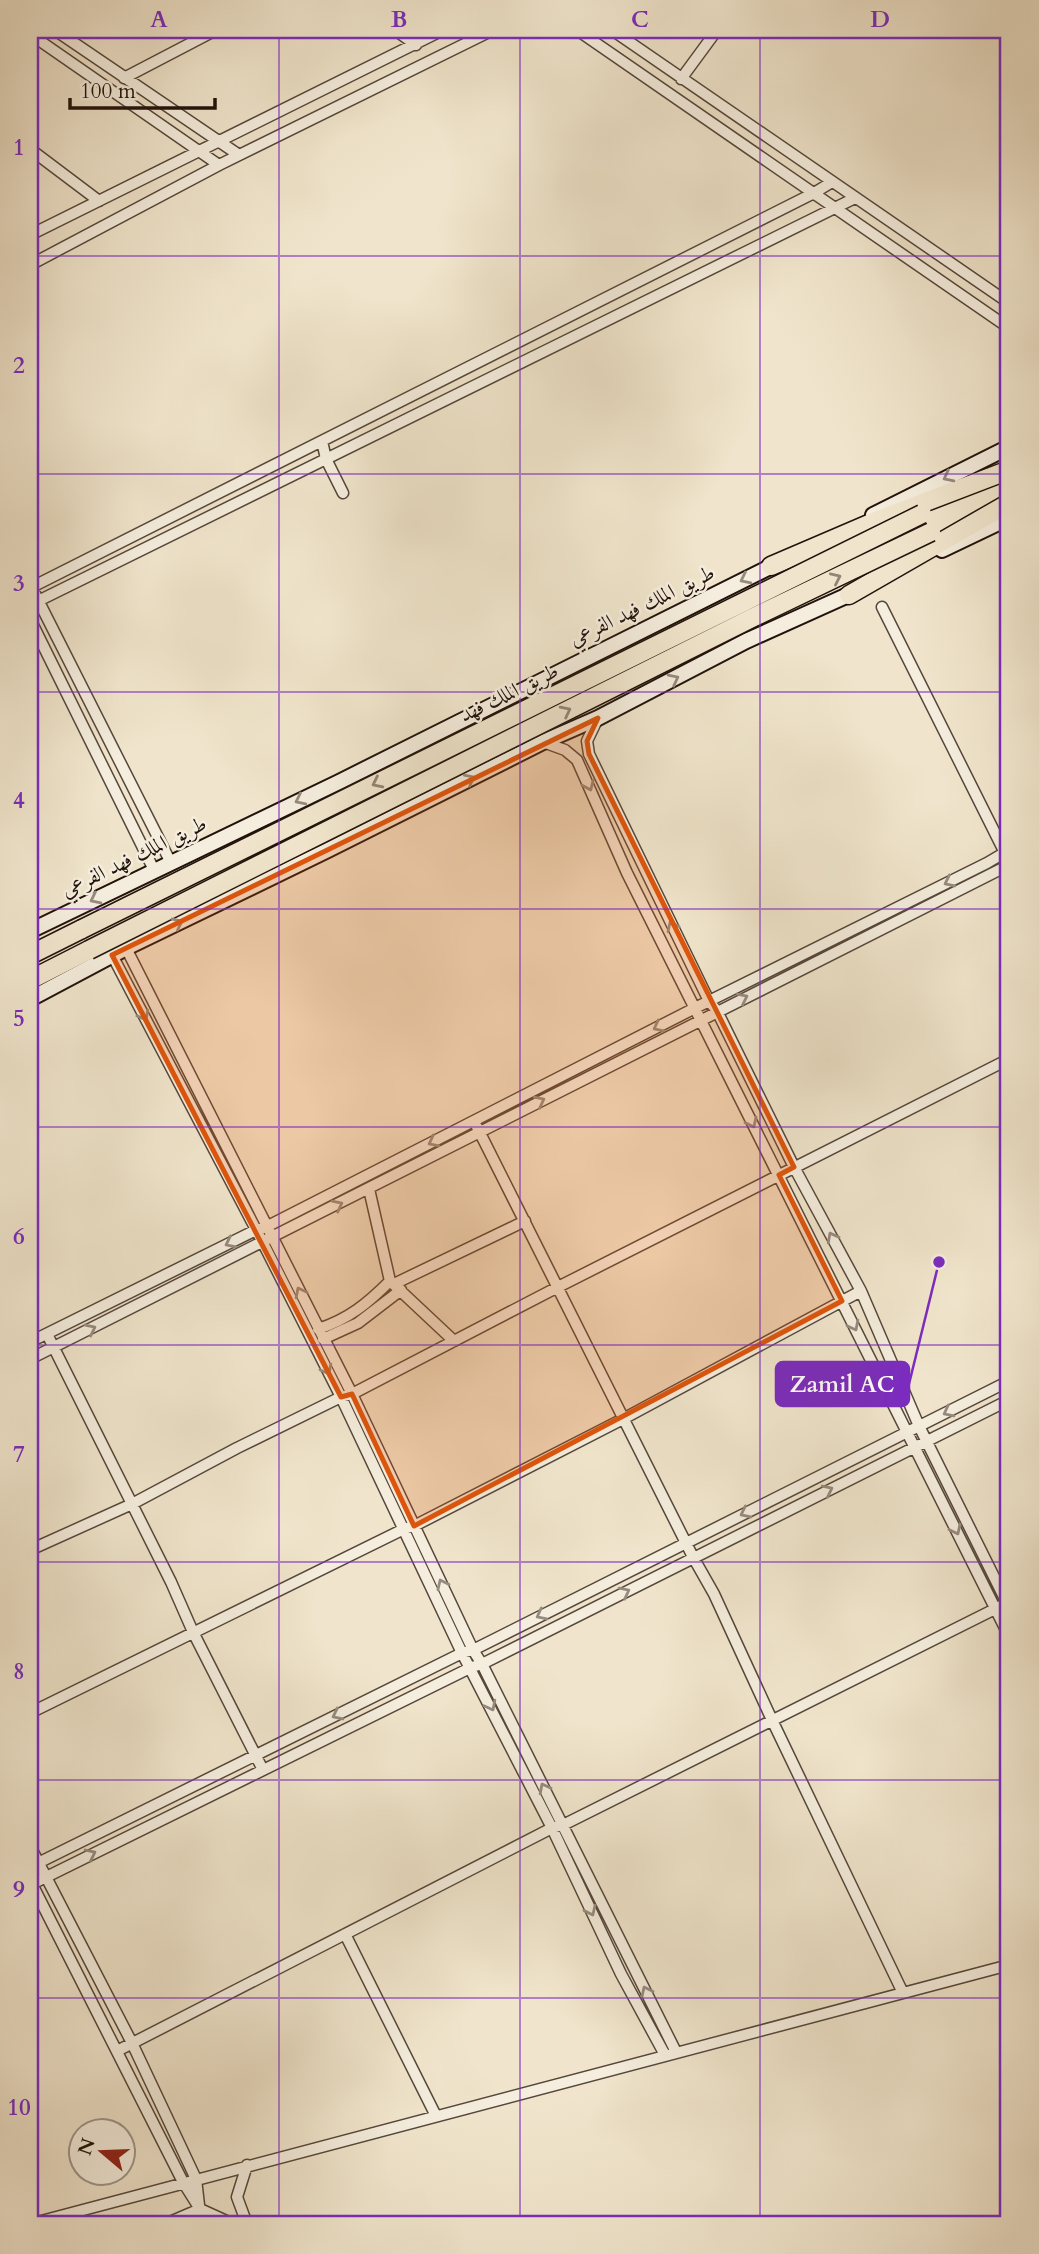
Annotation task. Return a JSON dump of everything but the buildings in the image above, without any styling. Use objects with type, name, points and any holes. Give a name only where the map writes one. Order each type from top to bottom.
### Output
[{"type":"highway","points":[[771,566],[876,521],[1009,471]]},
{"type":"highway","name":"طريق الملك فهد","points":[[30,956],[1009,471]]},
{"type":"highway","name":"طريق الملك فهد","points":[[30,980],[752,618],[1009,496]]},
{"type":"highway","points":[[849,594],[1009,503]]},
{"type":"main road","name":"طريق الملك فهد الفرعي","points":[[30,931],[339,782],[1009,447]]},
{"type":"main road","points":[[30,999],[125,948],[542,742],[598,718],[746,641],[1009,518]]},
{"type":"main road","points":[[328,850],[448,777],[457,753],[450,742],[437,742],[339,782]]},
{"type":"street","points":[[55,30],[240,155]]},
{"type":"street","points":[[124,78],[216,30]]},
{"type":"street","points":[[395,30],[416,45]]},
{"type":"street","points":[[30,235],[443,30]]},
{"type":"street","points":[[30,265],[219,165],[493,30]]},
{"type":"street","points":[[577,30],[1009,328]]},
{"type":"street","points":[[612,30],[1009,303]]},
{"type":"street","points":[[681,79],[717,30]]},
{"type":"street","points":[[30,34],[219,165]]},
{"type":"street","points":[[30,149],[99,201]]},
{"type":"street","points":[[171,863],[35,603],[30,587],[832,182]]},
{"type":"street","points":[[35,603],[855,198]]},
{"type":"street","points":[[322,441],[326,459],[344,493]]},
{"type":"street","points":[[30,1359],[1009,865],[1007,851],[882,607]]},
{"type":"street","points":[[30,619],[154,870]]},
{"type":"street","points":[[117,2051],[557,1827],[996,1609],[1008,1606],[919,1426],[862,1291],[794,1167],[717,1011],[709,1001],[589,754],[587,741],[598,718]]},
{"type":"street","points":[[542,742],[565,750],[578,760],[627,873],[1009,1636]]},
{"type":"street","points":[[30,1342],[261,1229],[1007,851]]},
{"type":"street","points":[[627,873],[642,865]]},
{"type":"street","points":[[125,948],[201,1098],[261,1229]]},
{"type":"street","points":[[112,955],[190,1103],[321,1334],[346,1396]]},
{"type":"street","points":[[30,1550],[132,1504],[237,1448],[346,1396],[1009,1059]]},
{"type":"street","points":[[736,1088],[751,1080]]},
{"type":"street","points":[[190,1103],[201,1098]]},
{"type":"street","points":[[473,1121],[714,1594],[903,1993]]},
{"type":"street","points":[[369,1189],[395,1285],[454,1341]]},
{"type":"street","points":[[321,1334],[358,1323],[395,1285],[525,1222]]},
{"type":"street","points":[[267,1239],[346,1396],[468,1651],[671,2054]]},
{"type":"street","points":[[30,1713],[409,1528],[624,1419],[862,1291]]},
{"type":"street","points":[[47,1334],[263,1770]]},
{"type":"street","points":[[34,1865],[1009,1381]]},
{"type":"street","points":[[233,2224],[200,2209],[183,2182],[31,1883],[477,1666],[1009,1400]]},
{"type":"street","points":[[557,1827],[621,1974],[671,2054]]},
{"type":"street","points":[[30,1846],[34,1865],[44,1877],[132,2043],[196,2179],[200,2209]]},
{"type":"street","points":[[345,1934],[436,2116]]},
{"type":"street","points":[[30,2224],[1009,1965]]},
{"type":"street","points":[[247,2165],[237,2197],[247,2224]]},
{"type":"street","points":[[165,2224],[200,2209]]},
{"type":"highlighted area","points":[[598,718],[587,741],[589,754],[794,1167],[779,1175],[842,1301],[414,1526],[352,1394],[341,1397],[112,955]]},
{"type":"place","name":"Zamil AC","points":[[939,1262]]}]
